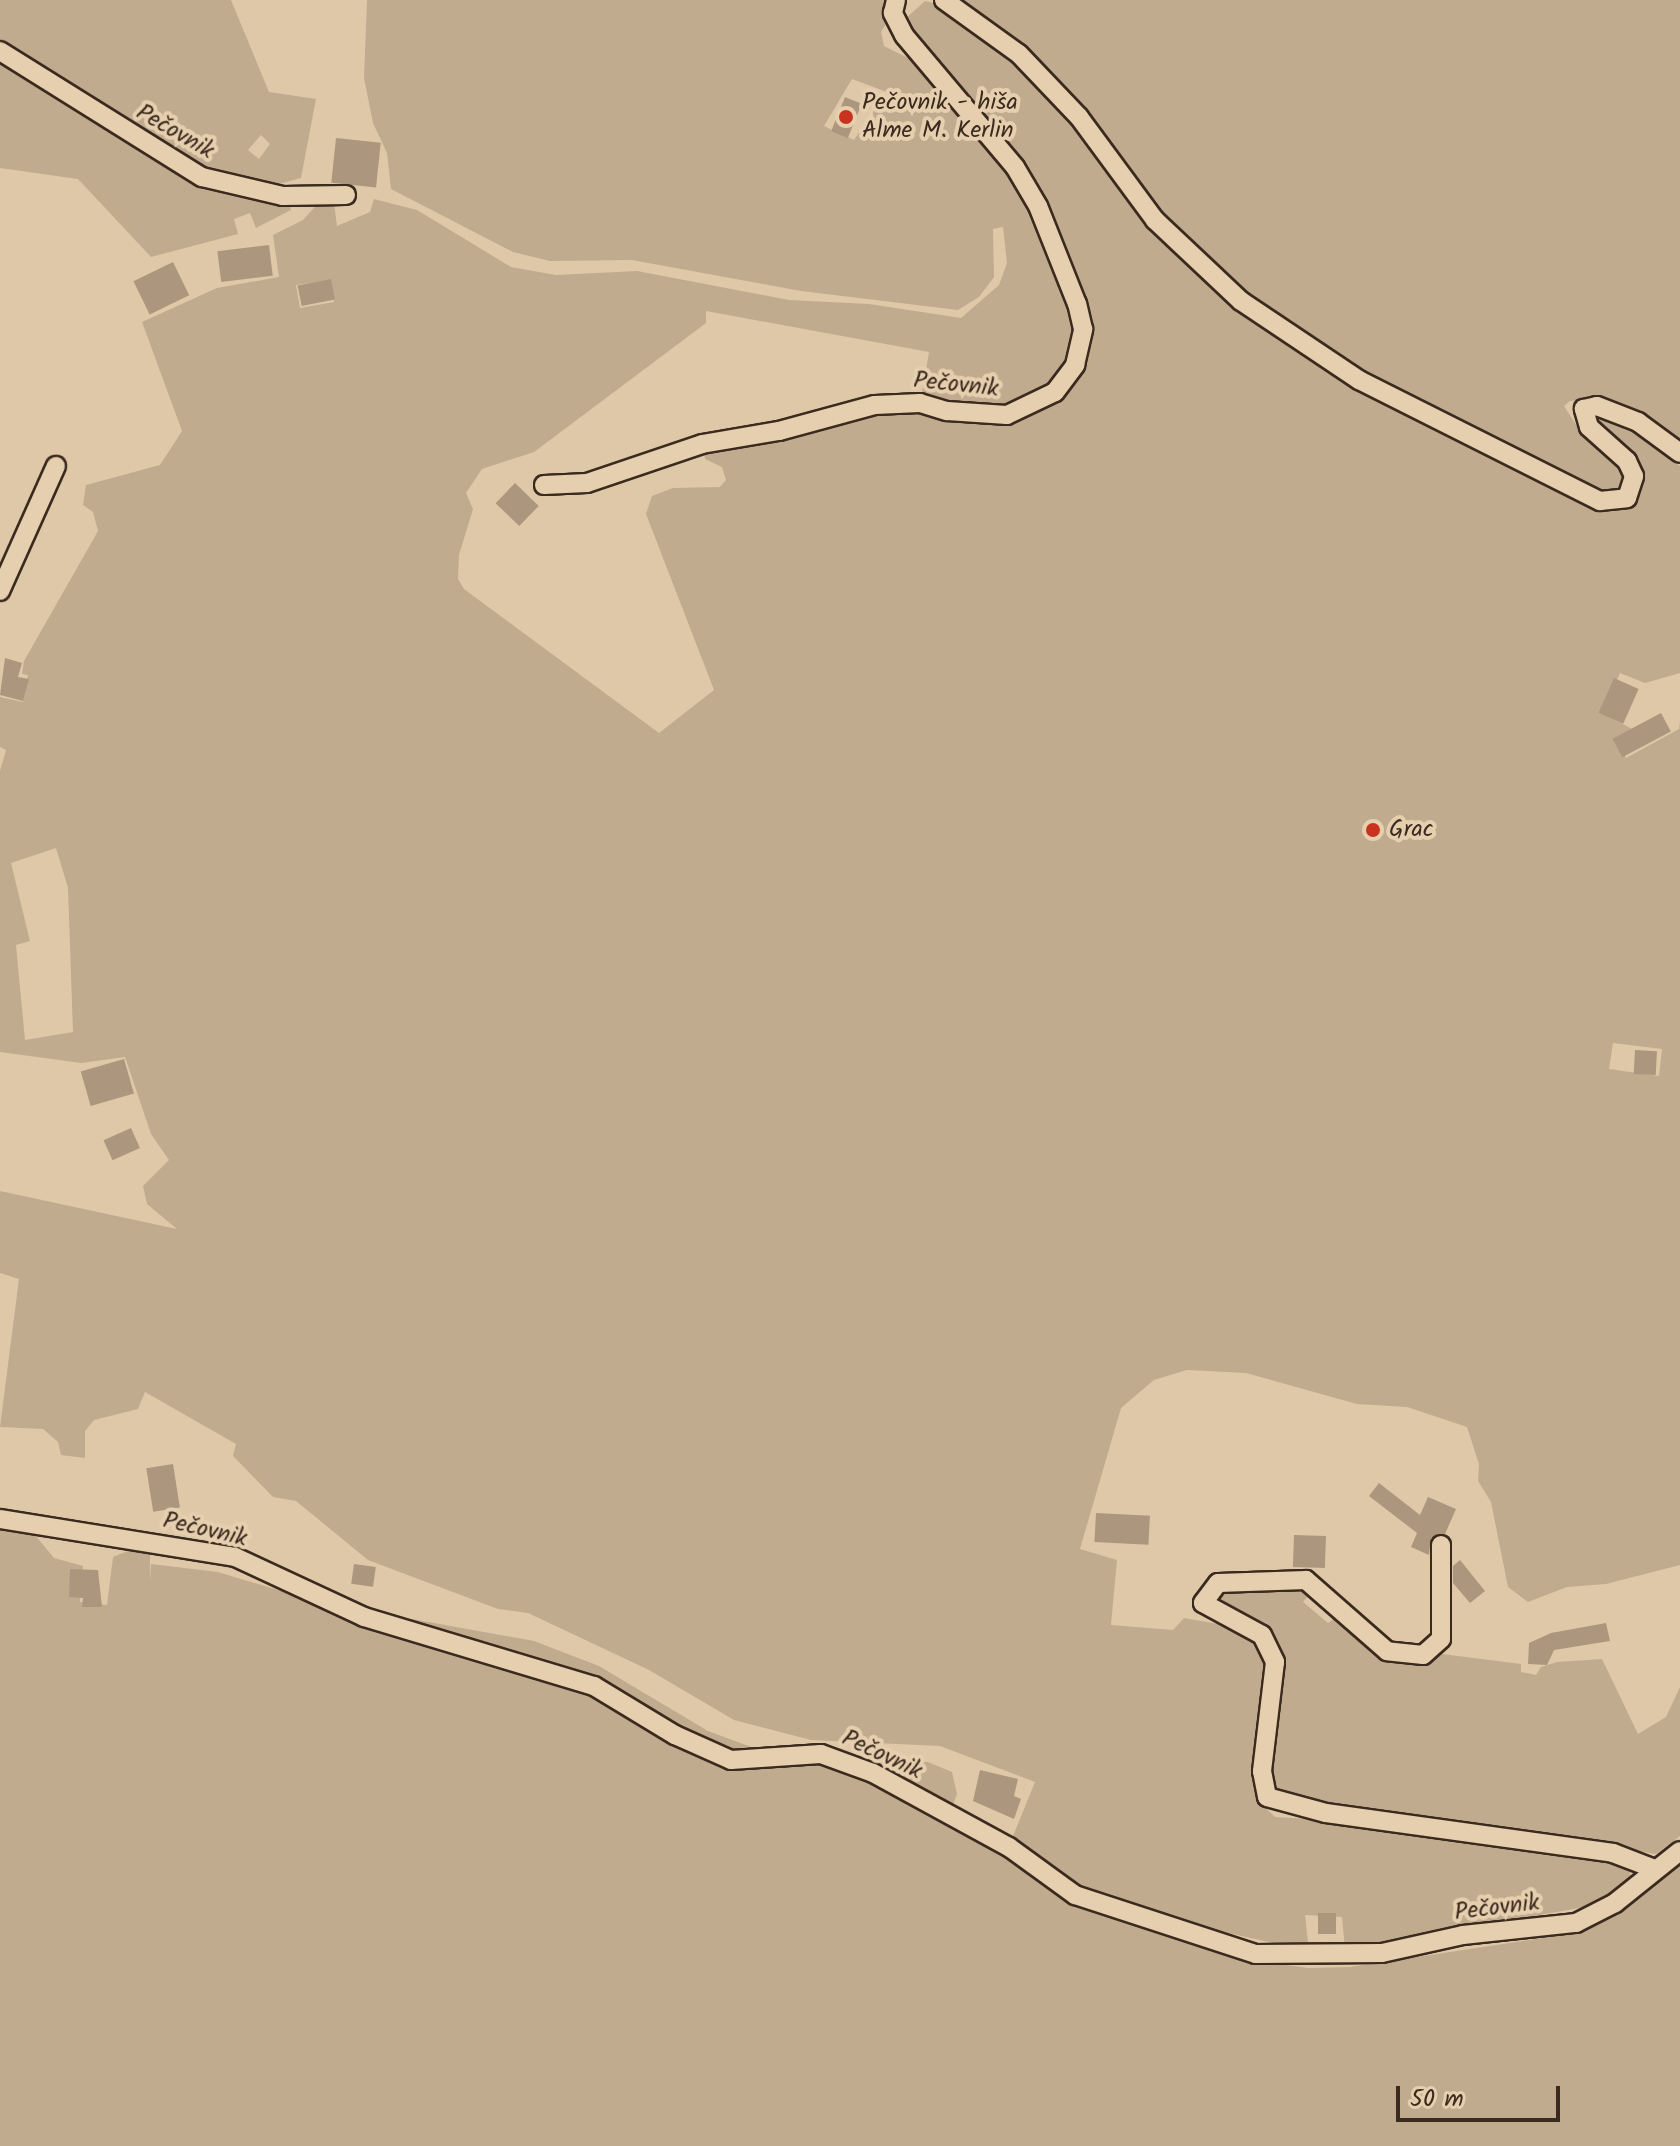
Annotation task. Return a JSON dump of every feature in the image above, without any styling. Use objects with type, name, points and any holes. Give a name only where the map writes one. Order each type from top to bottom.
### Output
[{"type":"street","name":"Pečovnik","points":[[544,485],[587,483],[702,444],[779,431],[875,405],[920,403],[947,411],[1007,415],[1055,392],[1068,374],[1083,329],[1038,206],[1015,167],[904,35],[893,13],[896,0]]},
{"type":"street","points":[[944,0],[1019,54],[1079,117],[1155,220],[1241,301],[1359,380],[1600,501],[1627,498],[1634,476],[1627,461],[1589,427],[1584,409],[1597,406],[1638,422],[1680,453]]},
{"type":"street","name":"Pečovnik","points":[[0,51],[19,58],[163,158],[202,177],[283,196],[346,195]]},
{"type":"street","points":[[0,591],[56,466]]},
{"type":"street","name":"Pečovnik","points":[[0,1519],[235,1557],[364,1617],[594,1686],[675,1735],[731,1760],[821,1754],[873,1773],[1009,1847],[1075,1895],[1256,1954],[1382,1953],[1463,1935],[1576,1923],[1615,1903],[1680,1851]]},
{"type":"street","points":[[1441,1545],[1441,1639],[1423,1655],[1387,1651],[1306,1580],[1218,1583],[1203,1603],[1262,1635],[1275,1662],[1262,1771],[1267,1797],[1326,1813],[1613,1853],[1655,1869]]},
{"type":"shaded area","points":[[0,0],[231,0],[269,92],[316,99],[301,178],[268,187],[238,183],[163,150],[0,42]],"holes":[[[261,135],[270,144],[259,159],[248,150]]]},
{"type":"shaded area","points":[[367,0],[890,0],[890,18],[881,32],[884,46],[918,63],[1025,192],[1074,308],[1071,358],[1044,396],[1009,407],[1046,406],[1068,390],[1082,366],[1088,337],[1041,199],[904,20],[925,1],[937,4],[1024,65],[1080,127],[1125,195],[1229,299],[1590,507],[1614,511],[1632,506],[1642,481],[1640,465],[1597,419],[1631,426],[1680,466],[1680,673],[1645,683],[1620,673],[1603,713],[1632,729],[1616,737],[1626,758],[1679,729],[1680,722],[1680,1565],[1606,1584],[1567,1587],[1528,1602],[1508,1587],[1491,1502],[1478,1481],[1479,1464],[1467,1427],[1407,1407],[1357,1404],[1246,1373],[1187,1370],[1154,1380],[1121,1408],[1080,1549],[1117,1560],[1111,1625],[1173,1630],[1184,1618],[1224,1625],[1249,1632],[1268,1656],[1254,1784],[1259,1802],[1275,1817],[1406,1825],[1564,1856],[1614,1859],[1631,1869],[1629,1883],[1602,1904],[1345,1949],[1342,1917],[1305,1915],[1309,1951],[1192,1925],[1081,1890],[1013,1836],[1035,1782],[940,1746],[811,1740],[734,1720],[649,1670],[528,1613],[498,1609],[368,1560],[296,1501],[273,1497],[233,1456],[236,1444],[145,1392],[138,1409],[94,1420],[85,1431],[85,1458],[61,1455],[58,1442],[43,1429],[0,1427],[19,1279],[0,1273],[0,1191],[177,1229],[147,1204],[143,1186],[169,1160],[151,1134],[125,1057],[81,1063],[0,1052],[0,771],[6,750],[0,747],[0,697],[23,702],[28,675],[22,674],[24,661],[98,531],[93,512],[83,505],[86,485],[160,465],[182,431],[142,322],[217,288],[279,277],[273,235],[303,220],[320,201],[334,203],[337,226],[370,212],[374,199],[417,210],[511,267],[556,275],[637,271],[789,300],[869,304],[961,318],[999,285],[1007,263],[1003,227],[993,229],[994,277],[979,297],[958,310],[801,291],[632,260],[550,261],[513,252],[391,189],[387,153],[373,123],[364,78]],"holes":[[[852,79],[887,92],[854,140],[824,126]],[[331,280],[334,302],[300,308],[296,285]],[[706,311],[929,352],[922,393],[972,406],[1003,407],[894,405],[704,447],[705,459],[722,467],[726,480],[720,487],[673,488],[652,496],[646,514],[714,690],[659,733],[464,589],[458,579],[459,555],[473,509],[466,493],[482,469],[534,452],[706,323]],[[56,848],[68,888],[73,1032],[25,1040],[16,945],[30,941],[11,863]],[[1613,1043],[1662,1049],[1659,1076],[1609,1069]]]},
{"type":"shaded area","points":[[955,0],[1680,0],[1680,441],[1644,415],[1594,400],[1570,401],[1564,406],[1582,434],[1626,468],[1627,486],[1615,494],[1604,492],[1369,379],[1241,295],[1153,212],[1113,159]]},
{"type":"shaded area","points":[[0,55],[208,187],[248,198],[289,201],[291,210],[256,228],[250,213],[234,219],[238,234],[151,257],[78,179],[0,168]]},
{"type":"shaded area","points":[[0,1524],[30,1529],[54,1558],[83,1566],[80,1602],[107,1605],[113,1557],[150,1542],[150,1582],[151,1564],[218,1572],[318,1602],[534,1641],[599,1666],[708,1731],[754,1748],[808,1757],[928,1762],[952,1772],[957,1794],[949,1816],[1069,1900],[1253,1960],[1308,1968],[1350,1967],[1582,1932],[1612,1916],[1680,1859],[1680,2146],[0,2146]]},
{"type":"shaded area","points":[[1291,1585],[1313,1591],[1303,1602],[1328,1623],[1341,1614],[1413,1661],[1442,1654],[1521,1664],[1521,1672],[1536,1675],[1541,1667],[1557,1662],[1602,1659],[1638,1734],[1666,1717],[1680,1687],[1680,1836],[1656,1854],[1430,1818],[1284,1802],[1273,1792],[1266,1772],[1280,1701],[1278,1651],[1218,1609],[1215,1597],[1230,1588]]},
{"type":"building","name":"Pečovnik - hiša Alme M. Kerlin","points":[[845,97],[862,104],[848,138],[831,131]]},
{"type":"building","points":[[336,138],[381,143],[376,187],[331,183]]},
{"type":"building","points":[[269,245],[273,276],[221,282],[217,251]]},
{"type":"building","points":[[173,262],[189,295],[150,315],[133,281]]},
{"type":"building","points":[[331,279],[335,300],[302,306],[298,285]]},
{"type":"building","points":[[515,483],[539,506],[519,526],[496,503]]},
{"type":"building","points":[[5,658],[22,663],[18,677],[29,679],[23,701],[0,695]]},
{"type":"building","points":[[1614,678],[1639,689],[1623,724],[1599,713]]},
{"type":"building","points":[[1661,713],[1671,732],[1622,757],[1612,739]]},
{"type":"building","points":[[1635,1050],[1657,1051],[1656,1075],[1634,1074]]},
{"type":"building","points":[[124,1059],[134,1094],[91,1106],[81,1071]]},
{"type":"building","points":[[131,1128],[140,1148],[113,1160],[104,1140]]},
{"type":"building","points":[[173,1464],[180,1507],[153,1512],[146,1468]]},
{"type":"building","points":[[1379,1483],[1420,1515],[1428,1497],[1456,1509],[1445,1534],[1431,1538],[1429,1555],[1411,1547],[1417,1533],[1369,1496]]},
{"type":"building","points":[[1096,1513],[1150,1516],[1148,1545],[1094,1542]]},
{"type":"building","points":[[1294,1535],[1326,1536],[1325,1568],[1293,1567]]},
{"type":"building","points":[[1460,1560],[1485,1591],[1470,1603],[1453,1583],[1453,1566]]},
{"type":"building","points":[[354,1564],[376,1567],[373,1587],[351,1584]]},
{"type":"building","points":[[70,1569],[98,1570],[102,1607],[82,1607],[83,1598],[69,1597]]},
{"type":"building","points":[[1606,1623],[1610,1641],[1554,1650],[1547,1665],[1528,1664],[1529,1643],[1551,1633]]},
{"type":"building","points":[[980,1770],[1018,1779],[1014,1796],[1021,1799],[1014,1819],[973,1801]]},
{"type":"building","points":[[1318,1913],[1336,1913],[1336,1934],[1318,1934]]},
{"type":"place","name":"Pečovnik - hiša Alme M. Kerlin","points":[[846,117]]},
{"type":"place","name":"Grac","points":[[1373,830]]}]
